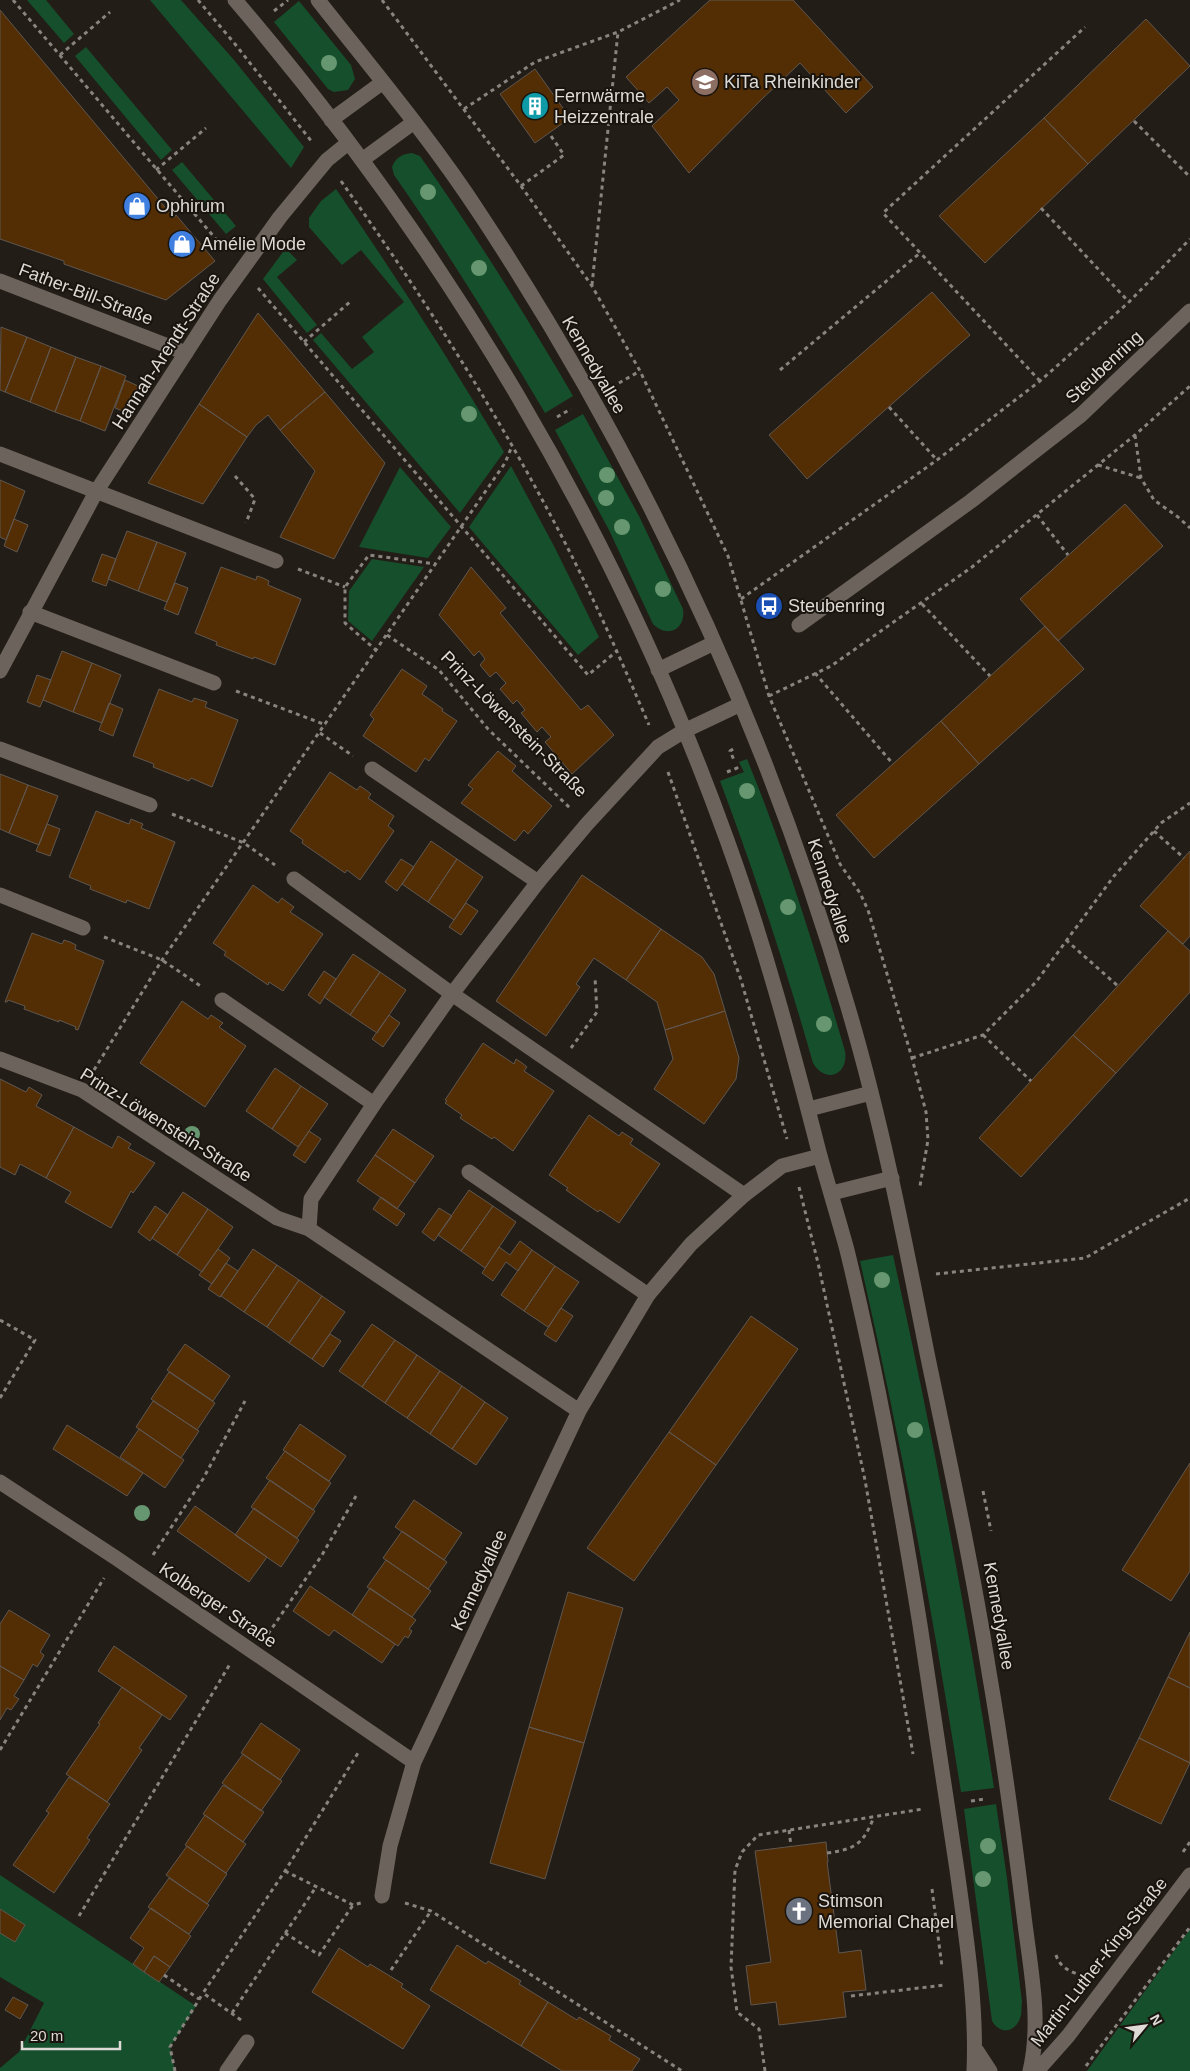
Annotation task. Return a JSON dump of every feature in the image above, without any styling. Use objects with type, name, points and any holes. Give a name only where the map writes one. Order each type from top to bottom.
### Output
[{"type":"street","points":[[235,0],[362,160],[412,229],[497,361],[604,554],[658,670],[726,837],[770,968],[820,1156],[832,1193],[848,1257],[884,1425],[913,1581],[948,1804],[969,1956],[975,2048],[974,2071]]},
{"type":"street","name":"Kennedyallee","points":[[318,0],[414,122],[478,210],[592,398],[627,461],[742,704],[798,854],[846,1002],[892,1178],[976,1593],[1010,1795],[1036,2021],[1036,2041],[1030,2070]]},
{"type":"street","points":[[331,120],[383,82]]},
{"type":"street","points":[[362,160],[414,122]]},
{"type":"street","name":"Hannah-Arendt-Straße","points":[[0,671],[96,492],[186,354],[280,217],[327,160],[348,143]]},
{"type":"street","name":"Father-Bill-Straße","points":[[0,281],[186,354]]},
{"type":"street","name":"Steubenring","points":[[798,625],[971,501],[1081,414],[1190,311]]},
{"type":"street","points":[[0,454],[276,561]]},
{"type":"street","points":[[30,612],[214,683]]},
{"type":"street","points":[[658,670],[714,643]]},
{"type":"street","points":[[684,731],[742,704]]},
{"type":"street","name":"Prinz-Löwenstein-Straße","points":[[309,1229],[311,1199],[374,1104],[452,994],[538,882],[587,824],[658,746],[684,731]]},
{"type":"street","points":[[0,748],[150,805]]},
{"type":"street","points":[[372,769],[538,882]]},
{"type":"street","points":[[294,879],[452,994],[744,1195]]},
{"type":"street","points":[[0,895],[82,928]]},
{"type":"street","points":[[222,1000],[374,1104]]},
{"type":"street","name":"Prinz-Löwenstein-Straße","points":[[0,1059],[82,1090],[277,1218],[309,1229],[579,1411]]},
{"type":"street","points":[[809,1109],[871,1093]]},
{"type":"street","name":"Kennedyallee","points":[[382,1896],[390,1846],[414,1762],[579,1411],[648,1295],[690,1244],[744,1195],[782,1166],[820,1156]]},
{"type":"street","points":[[469,1172],[648,1295]]},
{"type":"street","points":[[832,1193],[892,1178]]},
{"type":"street","name":"Kolberger Straße","points":[[0,1482],[116,1558],[414,1762]]},
{"type":"street","name":"Martin-Luther-King-Straße","points":[[1030,2070],[1068,2036],[1190,1874]]},
{"type":"street","points":[[227,2071],[247,2042]]},
{"type":"street","points":[[975,2048],[990,2071]]},
{"type":"path","points":[[12,0],[588,675],[617,650]]},
{"type":"path","points":[[198,0],[327,160],[394,255],[471,376],[553,519],[617,650],[658,746],[741,980],[793,1162],[818,1264],[865,1480],[914,1761]]},
{"type":"path","points":[[464,109],[535,62],[618,32],[678,0]]},
{"type":"path","points":[[60,55],[110,12]]},
{"type":"path","points":[[1040,381],[883,213],[1085,27]]},
{"type":"path","points":[[592,286],[618,32]]},
{"type":"path","points":[[1134,121],[1190,177]]},
{"type":"path","points":[[156,170],[206,128]]},
{"type":"path","points":[[521,186],[564,155],[550,133]]},
{"type":"path","points":[[1041,208],[1129,302]]},
{"type":"path","points":[[741,599],[937,460],[1040,381],[1129,302],[1190,239]]},
{"type":"path","points":[[780,370],[920,253]]},
{"type":"path","points":[[304,342],[351,301]]},
{"type":"path","points":[[769,696],[831,666],[922,603],[1036,515],[1135,435],[1190,386]]},
{"type":"path","points":[[888,407],[937,460]]},
{"type":"path","points":[[1135,435],[1141,478],[1154,500],[1190,528]]},
{"type":"path","points":[[82,1090],[162,960],[377,651],[505,463],[512,446]]},
{"type":"path","points":[[1098,464],[1141,478]]},
{"type":"path","points":[[234,476],[255,498],[236,546]]},
{"type":"path","points":[[1036,515],[1068,555]]},
{"type":"path","points":[[377,651],[345,623],[345,587],[369,555],[436,564]]},
{"type":"path","points":[[276,561],[345,587]]},
{"type":"path","points":[[922,603],[990,676]]},
{"type":"path","name":"Prinz-Löwenstein-Straße","points":[[387,636],[439,670],[488,729],[587,824]]},
{"type":"path","points":[[814,673],[894,764]]},
{"type":"path","points":[[214,683],[326,725]]},
{"type":"path","points":[[676,793],[737,768],[730,751],[785,730]]},
{"type":"path","points":[[320,733],[372,769]]},
{"type":"path","points":[[912,1058],[983,1035],[1036,982],[1114,876],[1161,823],[1190,803]]},
{"type":"path","points":[[150,805],[244,843],[294,879]]},
{"type":"path","points":[[1154,831],[1184,858]]},
{"type":"path","points":[[82,928],[162,960],[222,1000]]},
{"type":"path","points":[[1066,940],[1118,986]]},
{"type":"path","points":[[558,1067],[596,1012],[595,978]]},
{"type":"path","points":[[983,1035],[1032,1081]]},
{"type":"path","points":[[936,1274],[1085,1258],[1190,1198]]},
{"type":"path","points":[[0,1320],[35,1340],[0,1398]]},
{"type":"path","points":[[140,1575],[203,1479],[245,1401]]},
{"type":"path","points":[[254,1653],[322,1555],[356,1496]]},
{"type":"path","points":[[0,1750],[116,1558]]},
{"type":"path","points":[[79,1916],[242,1644]]},
{"type":"path","points":[[175,2071],[170,2046],[285,1870],[371,1732]]},
{"type":"path","points":[[765,2071],[758,2029],[736,2012],[731,1967],[735,1870],[742,1852],[758,1835],[1010,1795]]},
{"type":"path","points":[[920,1800],[922,1810]]},
{"type":"path","points":[[827,1853],[851,1849],[863,1838],[874,1816]]},
{"type":"path","points":[[789,1830],[791,1846]]},
{"type":"path","points":[[285,1870],[353,1905]]},
{"type":"path","points":[[232,2013],[316,1887]]},
{"type":"path","points":[[932,1888],[946,1994]]},
{"type":"path","points":[[285,1934],[319,1955],[353,1905],[382,1896],[431,1911],[683,2071]]},
{"type":"path","points":[[391,1970],[431,1911]]},
{"type":"path","points":[[1086,2066],[1190,1927]]},
{"type":"path","points":[[164,1975],[200,1999]]},
{"type":"path","points":[[851,1996],[945,1985]]},
{"type":"path","points":[[204,1993],[256,2029],[247,2042]]},
{"type":"green space","points":[[27,0],[46,0],[74,34],[64,43]]},
{"type":"green space","points":[[150,0],[181,0],[234,60],[304,147],[291,168]]},
{"type":"green space","points":[[299,1],[351,65],[355,79],[348,90],[334,92],[328,89],[274,22]]},
{"type":"green space","points":[[86,47],[172,150],[161,160],[75,56]]},
{"type":"green space","points":[[412,153],[420,156],[480,245],[573,396],[545,413],[472,292],[394,175],[392,167],[397,158]]},
{"type":"green space","points":[[182,162],[236,226],[226,234],[172,170]]},
{"type":"green space","points":[[336,189],[422,319],[504,452],[460,513],[313,340],[321,333],[352,369],[374,352],[362,337],[404,302],[361,250],[342,265],[309,227],[309,218],[321,201]]},
{"type":"green space","points":[[283,252],[289,252],[297,260],[277,277],[317,325],[307,333],[263,279]]},
{"type":"green space","points":[[583,414],[639,516],[683,609],[682,622],[675,630],[664,631],[653,624],[609,530],[555,430]]},
{"type":"green space","points":[[511,466],[555,548],[599,637],[578,655],[469,527]]},
{"type":"green space","points":[[400,467],[451,527],[428,558],[359,547]]},
{"type":"green space","points":[[372,559],[424,567],[372,641],[348,621],[349,591]]},
{"type":"green space","points":[[747,759],[788,867],[845,1051],[844,1066],[835,1074],[824,1074],[813,1063],[746,851],[720,781],[744,772],[739,762]]},
{"type":"green space","points":[[893,1255],[948,1521],[994,1788],[961,1792],[915,1526],[889,1393],[860,1261]]},
{"type":"green space","points":[[996,1804],[1022,2002],[1019,2021],[1008,2030],[1000,2029],[992,2021],[964,1809]]},
{"type":"green space","points":[[0,1875],[196,2006],[170,2047],[175,2071],[0,2071],[0,2068],[19,2052],[44,2003],[0,1977]]},
{"type":"green space","points":[[1190,1929],[1190,2071],[1087,2071]]},
{"type":"building","name":"KiTa Rheinkinder","points":[[710,0],[793,0],[873,87],[846,113],[800,63],[689,173],[652,126],[679,100],[667,87],[649,103],[626,77]]},
{"type":"building","points":[[0,10],[174,218],[176,215],[215,261],[166,300],[0,239]]},
{"type":"building","points":[[1146,19],[1190,66],[1088,164],[1044,118]]},
{"type":"building","name":"Fernwärme Heizzentrale","points":[[535,69],[570,118],[535,143],[500,94]]},
{"type":"building","points":[[1044,118],[1088,164],[985,263],[939,216]]},
{"type":"building","points":[[932,292],[970,335],[807,479],[769,435]]},
{"type":"building","points":[[258,313],[325,392],[280,430],[268,415],[256,425],[247,437],[199,404]]},
{"type":"building","points":[[1,327],[27,337],[5,392],[0,390]]},
{"type":"building","points":[[27,337],[51,347],[30,402],[5,392]]},
{"type":"building","points":[[51,347],[76,357],[55,412],[30,402]]},
{"type":"building","points":[[76,357],[101,366],[80,421],[55,412]]},
{"type":"building","points":[[101,366],[126,376],[105,431],[80,421]]},
{"type":"building","points":[[125,380],[138,386],[128,413],[115,408]]},
{"type":"building","points":[[325,392],[385,463],[334,559],[280,537],[315,471],[280,430]]},
{"type":"building","points":[[199,404],[247,437],[203,504],[148,483]]},
{"type":"building","points":[[0,480],[25,491],[6,540],[0,537]]},
{"type":"building","points":[[1125,504],[1163,546],[1058,641],[1020,599]]},
{"type":"building","points":[[14,519],[28,525],[17,552],[4,546]]},
{"type":"building","points":[[127,531],[157,542],[138,591],[108,579]]},
{"type":"building","points":[[157,542],[186,553],[167,602],[138,591]]},
{"type":"building","points":[[102,554],[116,559],[106,586],[92,581]]},
{"type":"building","points":[[221,567],[256,580],[257,576],[263,578],[269,581],[268,585],[301,599],[275,665],[216,645],[217,642],[195,633]]},
{"type":"building","points":[[471,567],[506,608],[500,613],[581,710],[588,705],[614,735],[572,774],[545,742],[551,737],[542,727],[537,732],[521,713],[525,710],[517,700],[513,704],[500,689],[506,683],[496,672],[490,677],[480,665],[485,659],[479,651],[474,656],[439,615]]},
{"type":"building","points":[[175,583],[188,588],[178,615],[164,609]]},
{"type":"building","points":[[1045,626],[1084,669],[979,764],[941,721]]},
{"type":"building","points":[[62,651],[92,663],[73,712],[43,700]]},
{"type":"building","points":[[92,663],[121,675],[102,723],[73,712]]},
{"type":"building","points":[[402,669],[427,686],[422,694],[457,721],[429,761],[425,758],[416,772],[363,736],[374,719],[370,715]]},
{"type":"building","points":[[37,675],[51,680],[40,707],[27,702]]},
{"type":"building","points":[[159,689],[192,702],[194,698],[207,702],[205,707],[238,720],[212,787],[191,778],[189,781],[153,767],[154,764],[133,756]]},
{"type":"building","points":[[109,703],[123,709],[113,736],[99,730]]},
{"type":"building","points":[[941,721],[979,764],[874,858],[836,815]]},
{"type":"building","points":[[498,751],[516,766],[512,771],[552,806],[528,834],[524,830],[515,841],[461,803],[473,789],[468,785]]},
{"type":"building","points":[[330,772],[357,790],[360,786],[366,790],[371,794],[368,798],[394,816],[388,826],[394,831],[360,880],[347,870],[345,873],[302,843],[303,840],[290,831]]},
{"type":"building","points":[[0,774],[28,785],[9,833],[0,829]]},
{"type":"building","points":[[28,785],[58,796],[39,845],[9,833]]},
{"type":"building","points":[[96,811],[129,824],[131,819],[143,824],[141,828],[175,842],[149,909],[127,900],[126,903],[90,889],[91,886],[69,877]]},
{"type":"building","points":[[47,824],[60,829],[50,856],[36,851]]},
{"type":"building","points":[[431,841],[457,859],[428,902],[402,884]]},
{"type":"building","points":[[1190,851],[1190,936],[1183,944],[1140,906]]},
{"type":"building","points":[[401,859],[414,867],[397,891],[385,882]]},
{"type":"building","points":[[457,859],[483,877],[454,920],[428,902]]},
{"type":"building","points":[[582,875],[661,929],[626,980],[594,958],[576,984],[580,987],[546,1036],[496,1001]]},
{"type":"building","points":[[253,885],[278,903],[282,898],[294,907],[290,912],[323,934],[283,991],[269,982],[268,985],[224,955],[226,952],[213,943]]},
{"type":"building","points":[[466,903],[478,911],[461,935],[449,927]]},
{"type":"building","points":[[661,929],[702,957],[714,974],[725,1011],[665,1030],[657,1002],[626,980]]},
{"type":"building","points":[[1168,931],[1190,951],[1190,992],[1116,1073],[1073,1035]]},
{"type":"building","points":[[32,933],[62,944],[64,940],[70,942],[76,945],[75,949],[104,961],[78,1030],[75,1029],[76,1027],[59,1020],[59,1022],[24,1009],[25,1006],[8,1000],[5,1002]]},
{"type":"building","points":[[353,954],[380,972],[350,1015],[324,997]]},
{"type":"building","points":[[324,971],[336,979],[320,1004],[308,995]]},
{"type":"building","points":[[380,972],[406,990],[377,1033],[350,1015]]},
{"type":"building","points":[[182,1001],[208,1019],[211,1015],[223,1023],[219,1027],[246,1046],[205,1107],[140,1063]]},
{"type":"building","points":[[725,1011],[739,1058],[736,1079],[704,1124],[654,1089],[673,1059],[665,1030]]},
{"type":"building","points":[[389,1015],[400,1023],[383,1047],[372,1039]]},
{"type":"building","points":[[1073,1035],[1116,1073],[1021,1177],[979,1138]]},
{"type":"building","points":[[483,1043],[514,1064],[516,1059],[522,1063],[527,1067],[524,1071],[554,1091],[513,1151],[494,1137],[492,1139],[460,1118],[462,1115],[445,1103],[447,1101],[445,1100]]},
{"type":"building","points":[[275,1068],[301,1086],[272,1129],[246,1111]]},
{"type":"building","points":[[0,1079],[26,1092],[29,1087],[42,1095],[36,1106],[74,1127],[46,1178],[20,1164],[15,1175],[0,1167]]},
{"type":"building","points":[[301,1086],[328,1104],[298,1147],[272,1129]]},
{"type":"building","points":[[589,1115],[619,1136],[622,1132],[633,1139],[630,1144],[660,1164],[619,1223],[600,1210],[598,1212],[566,1190],[568,1188],[549,1175]]},
{"type":"building","points":[[74,1127],[112,1148],[118,1136],[131,1144],[128,1148],[155,1163],[133,1193],[131,1191],[111,1228],[65,1202],[71,1192],[46,1178]]},
{"type":"building","points":[[393,1129],[434,1156],[415,1183],[375,1155]]},
{"type":"building","points":[[309,1131],[321,1139],[305,1163],[293,1155]]},
{"type":"building","points":[[375,1155],[415,1183],[397,1209],[357,1181]]},
{"type":"building","points":[[469,1190],[493,1206],[461,1251],[438,1235]]},
{"type":"building","points":[[183,1192],[208,1209],[177,1255],[152,1238]]},
{"type":"building","points":[[381,1197],[405,1214],[397,1226],[373,1209]]},
{"type":"building","points":[[155,1206],[168,1215],[150,1241],[138,1232]]},
{"type":"building","points":[[493,1206],[516,1222],[485,1268],[461,1251]]},
{"type":"building","points":[[439,1208],[452,1216],[434,1241],[422,1232]]},
{"type":"building","points":[[208,1209],[233,1227],[202,1272],[177,1255]]},
{"type":"building","points":[[520,1241],[532,1250],[518,1271],[506,1262],[493,1281],[482,1273],[499,1247],[510,1255]]},
{"type":"building","points":[[218,1249],[230,1258],[212,1284],[199,1275]]},
{"type":"building","points":[[253,1249],[277,1265],[244,1312],[221,1296]]},
{"type":"building","points":[[532,1250],[555,1266],[524,1311],[501,1295]]},
{"type":"building","points":[[226,1263],[238,1271],[220,1297],[208,1289]]},
{"type":"building","points":[[277,1265],[299,1280],[267,1327],[244,1312]]},
{"type":"building","points":[[555,1266],[579,1282],[548,1327],[524,1311]]},
{"type":"building","points":[[299,1280],[322,1296],[289,1343],[267,1327]]},
{"type":"building","points":[[322,1296],[345,1312],[312,1359],[289,1343]]},
{"type":"building","points":[[561,1308],[573,1316],[556,1342],[544,1334]]},
{"type":"building","points":[[751,1316],[798,1349],[716,1465],[669,1432]]},
{"type":"building","points":[[372,1324],[395,1340],[362,1387],[339,1371]]},
{"type":"building","points":[[330,1334],[341,1341],[323,1367],[312,1359]]},
{"type":"building","points":[[395,1340],[417,1355],[385,1403],[362,1387]]},
{"type":"building","points":[[185,1344],[230,1376],[213,1401],[167,1370]]},
{"type":"building","points":[[417,1355],[440,1371],[407,1418],[385,1403]]},
{"type":"building","points":[[440,1371],[462,1386],[430,1434],[407,1418]]},
{"type":"building","points":[[169,1372],[215,1403],[197,1430],[151,1399]]},
{"type":"building","points":[[462,1386],[485,1402],[452,1449],[430,1434]]},
{"type":"building","points":[[153,1401],[199,1431],[181,1458],[136,1427]]},
{"type":"building","points":[[485,1402],[508,1418],[476,1465],[452,1449]]},
{"type":"building","points":[[300,1424],[346,1456],[329,1481],[283,1450]]},
{"type":"building","points":[[67,1425],[143,1473],[127,1496],[53,1449]]},
{"type":"building","points":[[139,1429],[184,1460],[165,1488],[120,1457]]},
{"type":"building","points":[[669,1432],[716,1465],[634,1581],[587,1548]]},
{"type":"building","points":[[285,1451],[331,1483],[313,1510],[266,1478]]},
{"type":"building","points":[[1190,1463],[1190,1571],[1171,1601],[1122,1570]]},
{"type":"building","points":[[270,1480],[315,1511],[297,1538],[251,1507]]},
{"type":"building","points":[[414,1500],[462,1533],[444,1560],[395,1527]]},
{"type":"building","points":[[195,1506],[267,1557],[249,1582],[177,1531]]},
{"type":"building","points":[[254,1508],[299,1540],[281,1567],[235,1535]]},
{"type":"building","points":[[402,1531],[447,1562],[428,1589],[383,1558]]},
{"type":"building","points":[[386,1560],[431,1591],[412,1617],[367,1587]]},
{"type":"building","points":[[310,1586],[395,1644],[382,1663],[334,1630],[329,1636],[293,1611]]},
{"type":"building","points":[[370,1588],[416,1620],[409,1629],[412,1631],[408,1638],[405,1636],[398,1646],[352,1615]]},
{"type":"building","points":[[568,1592],[623,1608],[584,1743],[529,1727]]},
{"type":"building","points":[[9,1610],[50,1635],[40,1652],[44,1655],[42,1659],[37,1667],[33,1664],[24,1680],[0,1666],[0,1624]]},
{"type":"building","points":[[1190,1632],[1190,1688],[1168,1677]]},
{"type":"building","points":[[114,1646],[187,1696],[170,1720],[98,1671]]},
{"type":"building","points":[[0,1666],[24,1680],[14,1696],[19,1699],[11,1710],[7,1708],[0,1720]]},
{"type":"building","points":[[1168,1677],[1190,1688],[1190,1763],[1139,1738]]},
{"type":"building","points":[[122,1687],[162,1715],[139,1748],[142,1750],[107,1802],[66,1774],[100,1724],[98,1723]]},
{"type":"building","points":[[261,1723],[300,1750],[280,1780],[241,1753]]},
{"type":"building","points":[[529,1727],[584,1743],[545,1879],[490,1863]]},
{"type":"building","points":[[1139,1738],[1190,1763],[1161,1824],[1109,1799]]},
{"type":"building","points":[[243,1754],[282,1781],[261,1811],[222,1783]]},
{"type":"building","points":[[69,1777],[110,1804],[87,1838],[90,1840],[54,1893],[13,1865],[49,1813],[46,1811]]},
{"type":"building","points":[[223,1785],[264,1812],[243,1842],[203,1814]]},
{"type":"building","points":[[205,1815],[246,1844],[226,1873],[185,1845]]},
{"type":"building","name":"Stimson Memorial Chapel","points":[[826,1842],[839,1953],[861,1950],[866,1990],[843,1992],[846,2017],[779,2025],[776,2002],[751,2005],[746,1966],[771,1962],[755,1851]]},
{"type":"building","points":[[187,1846],[227,1874],[207,1904],[166,1875]]},
{"type":"building","points":[[169,1878],[209,1905],[189,1934],[148,1907]]},
{"type":"building","points":[[151,1908],[191,1936],[170,1967],[154,1956],[144,1972],[133,1964],[144,1948],[130,1938]]},
{"type":"building","points":[[0,1909],[25,1925],[15,1942],[0,1933]]},
{"type":"building","points":[[457,1945],[486,1964],[488,1961],[521,1981],[519,1984],[548,2002],[521,2046],[430,1990]]},
{"type":"building","points":[[339,1948],[368,1967],[370,1964],[403,1984],[401,1987],[430,2006],[403,2049],[312,1992]]},
{"type":"building","points":[[154,1956],[170,1967],[159,1982],[144,1972]]},
{"type":"building","points":[[13,1997],[28,2005],[20,2019],[5,2010]]},
{"type":"building","points":[[548,2002],[577,2020],[579,2017],[611,2036],[609,2040],[640,2059],[632,2071],[562,2071],[521,2046]]},
{"type":"place","name":"KiTa Rheinkinder","points":[[705,82]]},
{"type":"place","name":"Fernwärme Heizzentrale","points":[[535,106]]},
{"type":"place","name":"Ophirum","points":[[137,206]]},
{"type":"place","name":"Amélie Mode","points":[[182,244]]},
{"type":"place","name":"Steubenring","points":[[769,606]]},
{"type":"place","name":"Stimson Memorial Chapel","points":[[799,1911]]}]
